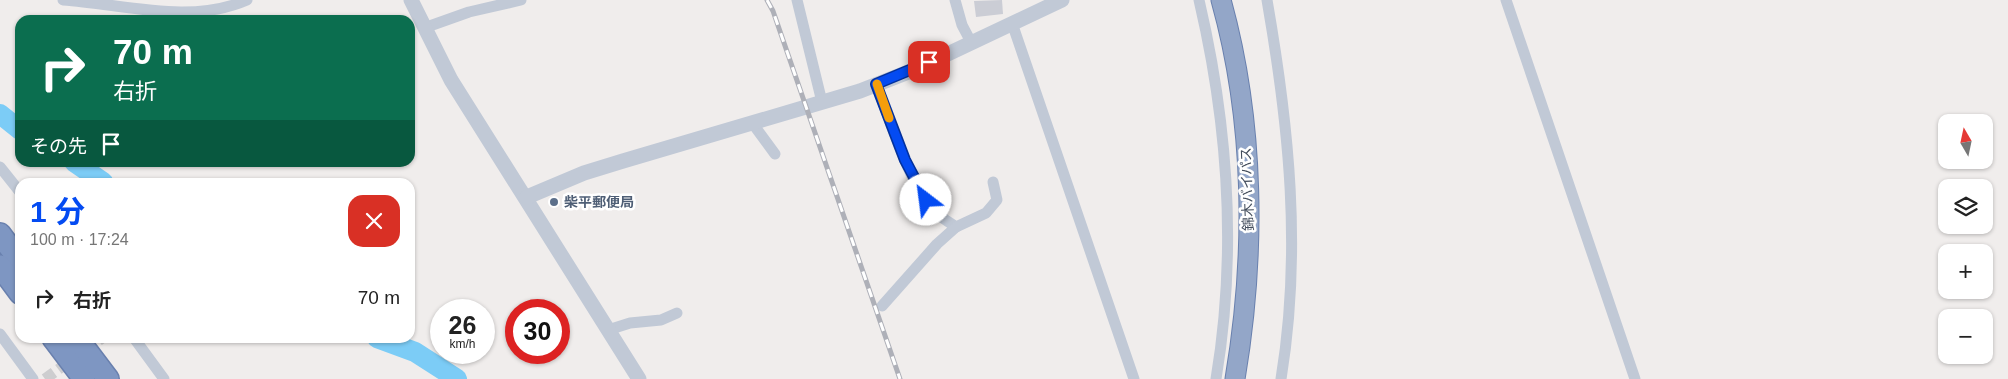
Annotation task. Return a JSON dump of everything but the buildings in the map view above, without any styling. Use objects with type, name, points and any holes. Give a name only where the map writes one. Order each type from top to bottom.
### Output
[{"type":"highway","name":"錦木バイパス","points":[[1222,0],[1230,32],[1240,95],[1247,155],[1249,212],[1243,319],[1235,379]]},
{"type":"highway","points":[[0,234],[15,254]]},
{"type":"highway","points":[[0,266],[15,286]]},
{"type":"highway","points":[[57,343],[84,379]]},
{"type":"highway","points":[[81,343],[108,379]]},
{"type":"street","points":[[63,0],[150,10],[192,11],[222,8],[248,0]]},
{"type":"street","points":[[411,0],[451,80],[527,197],[639,379]]},
{"type":"street","points":[[424,28],[469,12],[520,0]]},
{"type":"street","points":[[797,0],[822,102]]},
{"type":"street","points":[[955,0],[962,25],[971,42]]},
{"type":"street","points":[[527,197],[615,163],[753,124],[876,84],[916,69],[1062,0]]},
{"type":"street","points":[[1200,0],[1218,97],[1227,211],[1224,315],[1216,379]]},
{"type":"street","points":[[1267,0],[1282,88],[1289,150],[1292,209],[1288,320],[1281,379]]},
{"type":"street","points":[[1506,0],[1635,379]]},
{"type":"street","points":[[1012,23],[1134,379]]},
{"type":"street","points":[[876,84],[905,160],[918,188],[934,211],[956,227]]},
{"type":"street","points":[[753,124],[775,154]]},
{"type":"street","points":[[0,167],[15,186]]},
{"type":"street","points":[[882,306],[937,244],[956,227],[986,213],[997,200],[993,182]]},
{"type":"street","points":[[608,330],[630,322],[661,320],[677,313]]},
{"type":"street","points":[[0,334],[33,379]]},
{"type":"street","points":[[138,343],[164,379]]},
{"type":"waterway","points":[[0,114],[15,126]]},
{"type":"waterway","points":[[81,167],[97,178]]},
{"type":"waterway","points":[[391,343],[415,352],[457,379]]},
{"type":"tunnel","points":[[45,379],[95,343]]},
{"type":"railway","points":[[767,0],[773,11],[900,379]]},
{"type":"slow traffic","points":[[877,84],[889,118]]},
{"type":"place","name":"柴平郵便局","points":[[554,202]]},
{"type":"route","points":[[926,200],[918,188],[905,160],[876,84],[929,62]]}]
